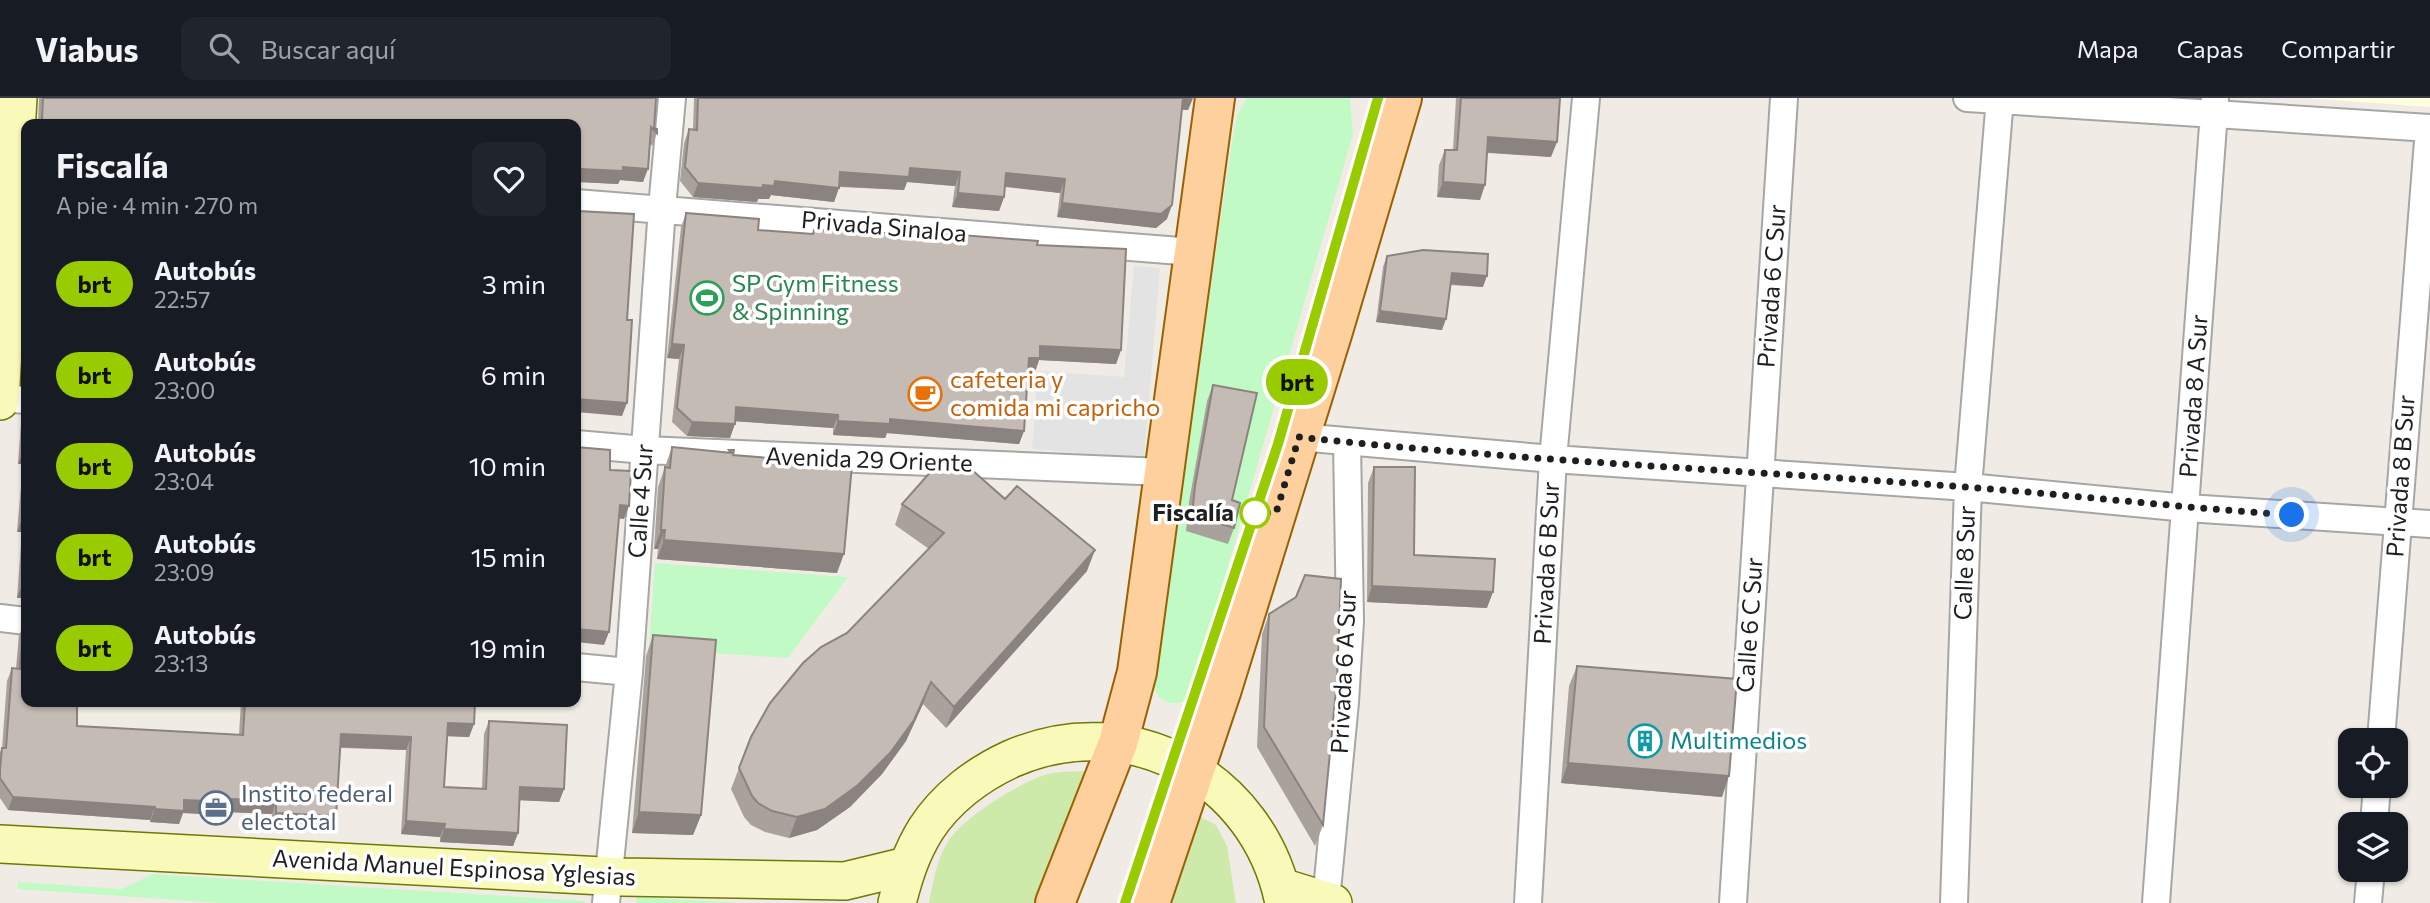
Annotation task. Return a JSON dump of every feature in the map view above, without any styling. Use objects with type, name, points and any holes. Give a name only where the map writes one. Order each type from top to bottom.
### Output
[{"type":"main road","points":[[0,399],[19,98]]},
{"type":"main road","points":[[1055,903],[1118,743],[1137,672],[1215,98]]},
{"type":"main road","points":[[1150,903],[1221,692],[1402,98]]},
{"type":"main road","points":[[897,903],[906,866],[927,828],[956,794],[991,768],[1031,750],[1074,742],[1118,743],[1155,752],[1194,770],[1223,792],[1248,820],[1268,852],[1282,895],[1330,902]]},
{"type":"main road","name":"Avenida Manuel Espinosa Yglesias","points":[[0,844],[607,890],[845,881],[906,866]]},
{"type":"street","name":"Calle 4 Sur","points":[[607,890],[629,671],[672,98]]},
{"type":"street","name":"Privada 6 B Sur","points":[[1528,903],[1553,458],[1586,98]]},
{"type":"street","name":"Privada 6 C Sur","points":[[1760,473],[1784,98]]},
{"type":"street","points":[[1966,98],[2214,106],[2429,128]]},
{"type":"street","name":"Calle 8 Sur","points":[[1954,903],[1968,487],[2000,99]]},
{"type":"street","name":"Privada 8 A Sur","points":[[2156,903],[2187,508],[2214,106]]},
{"type":"street","name":"Privada 8 B Sur","points":[[2382,728],[2429,128]]},
{"type":"street","name":"Privada Sinaloa","points":[[581,203],[1193,252]]},
{"type":"street","points":[[0,399],[21,400]]},
{"type":"street","points":[[1299,437],[1968,487],[2187,508],[2430,524]]},
{"type":"street","name":"Privada 6 A Sur","points":[[1330,902],[1350,621],[1347,442]]},
{"type":"street","name":"Avenida 29 Oriente","points":[[581,444],[645,450],[1163,472]]},
{"type":"street","name":"Calle 6 C Sur","points":[[1733,903],[1760,473]]},
{"type":"street","points":[[0,618],[21,620]]},
{"type":"street","points":[[581,667],[629,671]]},
{"type":"street","points":[[2368,903],[2370,882]]},
{"type":"shaded area","points":[[2306,98],[2430,98],[2430,107]]},
{"type":"shaded area","points":[[1134,266],[1160,268],[1144,458],[1032,449],[1038,371],[1124,377]]},
{"type":"green space","points":[[1247,98],[1350,98],[1353,134],[1192,691],[1184,701],[1173,703],[1159,697],[1153,681],[1233,135],[1238,114]]},
{"type":"green space","points":[[655,563],[848,577],[788,658],[649,649]]},
{"type":"green space","points":[[1087,771],[1039,903],[929,903],[935,873],[946,845],[963,824],[991,803],[1036,778],[1053,773]]},
{"type":"green space","points":[[1193,813],[1216,825],[1227,846],[1236,903],[1170,903]]},
{"type":"green space","points":[[153,874],[585,903],[220,903],[18,889],[18,882],[122,889]]},
{"type":"green space","points":[[637,897],[738,903],[636,903]]},
{"type":"building","points":[[43,98],[656,98],[654,128],[657,133],[651,127],[648,169],[623,167],[623,171],[581,169],[581,119],[42,119]]},
{"type":"building","points":[[698,98],[1183,98],[1172,205],[1161,214],[1062,203],[1065,179],[1006,173],[1004,197],[958,193],[960,172],[910,168],[909,177],[840,172],[839,188],[775,181],[774,186],[763,185],[762,188],[698,183],[685,167],[689,129],[697,130]]},
{"type":"building","points":[[1461,98],[1560,98],[1557,142],[1488,137],[1485,185],[1443,182],[1445,150],[1457,150]]},
{"type":"building","points":[[581,211],[634,214],[627,320],[632,320],[627,403],[581,399]]},
{"type":"building","points":[[686,213],[759,219],[758,230],[813,234],[814,230],[911,234],[911,231],[1038,241],[1037,245],[1126,249],[1121,350],[1040,346],[1040,358],[1029,358],[1024,431],[890,419],[890,424],[838,421],[838,415],[736,407],[735,424],[692,422],[677,408],[684,345],[672,344]]},
{"type":"building","points":[[1423,250],[1488,254],[1487,276],[1452,273],[1446,319],[1380,311],[1387,256]]},
{"type":"building","points":[[1213,385],[1257,393],[1232,500],[1240,503],[1234,528],[1192,515]]},
{"type":"building","points":[[581,447],[610,450],[610,470],[631,471],[629,506],[620,505],[609,632],[581,629]]},
{"type":"building","points":[[672,447],[732,453],[729,450],[734,450],[733,455],[852,465],[844,554],[664,540],[665,530],[661,530],[665,467],[670,468]]},
{"type":"building","points":[[1374,467],[1415,467],[1414,555],[1495,559],[1493,592],[1372,586]]},
{"type":"building","points":[[933,469],[972,470],[1005,499],[1017,486],[1095,550],[954,707],[931,682],[914,720],[890,753],[858,785],[825,809],[797,817],[772,811],[752,796],[739,768],[751,737],[770,703],[803,663],[821,647],[847,633],[944,533],[902,504]]},
{"type":"building","points":[[1305,575],[1341,579],[1337,680],[1323,825],[1264,727],[1269,614],[1296,597]]},
{"type":"building","points":[[653,635],[716,640],[701,815],[639,812]]},
{"type":"building","points":[[21,658],[21,707],[77,707],[77,726],[243,735],[245,707],[475,707],[474,724],[448,723],[444,787],[486,789],[489,721],[567,725],[564,789],[520,787],[518,833],[444,829],[445,824],[406,821],[411,737],[341,734],[336,816],[276,813],[276,801],[209,798],[209,801],[184,800],[184,811],[13,797],[0,778],[0,770],[2,748],[6,748],[12,668],[20,669]]},
{"type":"building","name":"Multimedios","points":[[1577,666],[1737,679],[1729,776],[1568,763]]},
{"type":"bus line","name":"brt","points":[[1125,903],[1278,444],[1378,98]]},
{"type":"place","name":"SP Gym Fitness & Spinning","points":[[707,298]]},
{"type":"place","name":"cafeteria y comida mi capricho","points":[[925,394]]},
{"type":"place","name":"Fiscalía","points":[[1255,513]]},
{"type":"place","name":"Multimedios","points":[[1645,741]]},
{"type":"place","name":"Instito federal electotal","points":[[216,808]]},
{"type":"route","points":[[1255,513],[1276,513],[1299,437],[1968,487],[2292,515]]}]
